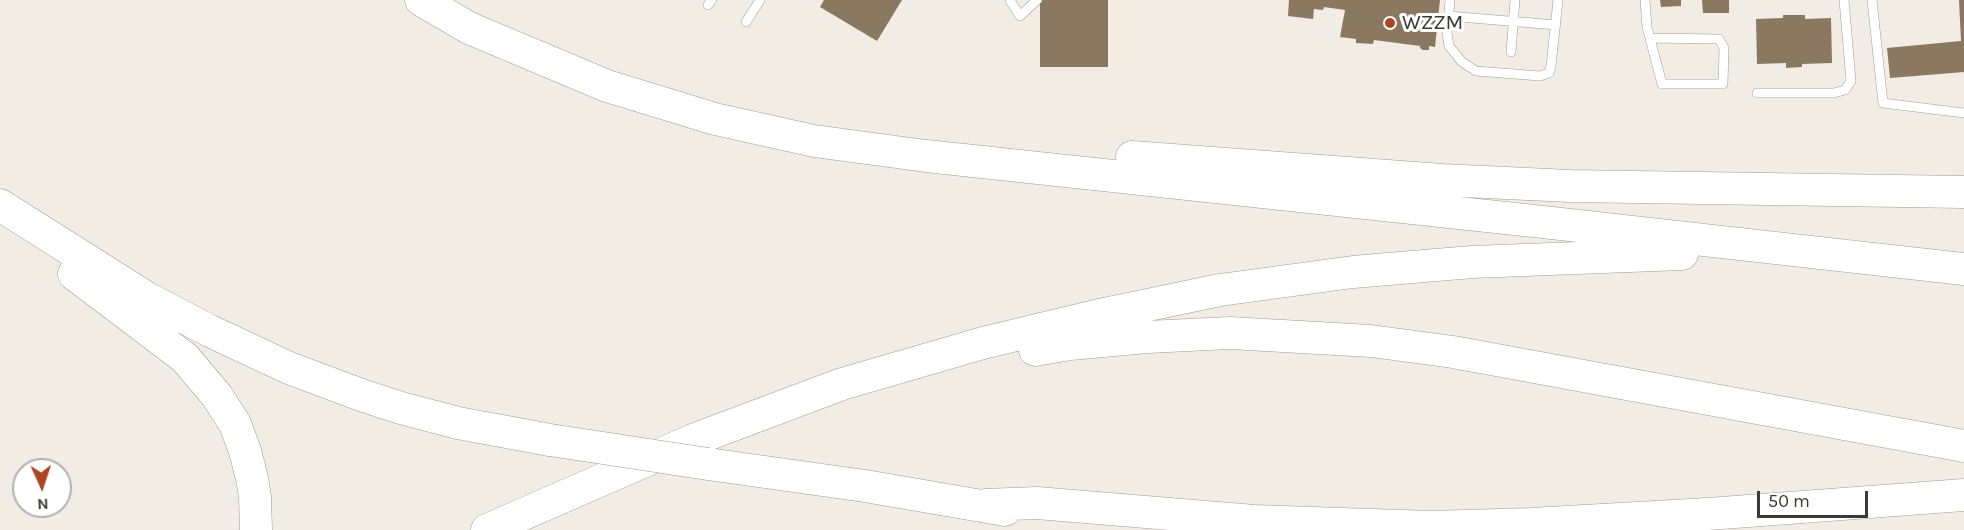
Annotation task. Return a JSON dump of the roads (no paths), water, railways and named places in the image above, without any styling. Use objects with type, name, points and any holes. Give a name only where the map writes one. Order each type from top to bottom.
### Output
[{"type":"highway","points":[[421,0],[470,27],[607,86],[715,119],[814,141],[926,156],[1964,269]]},
{"type":"highway","points":[[814,141],[914,140],[1442,180],[1570,186],[1964,192]]},
{"type":"highway","points":[[0,206],[147,298],[210,331],[289,368],[401,408],[458,423],[550,440],[985,505],[1026,514],[1128,530]]},
{"type":"highway","points":[[0,206],[68,269],[185,358],[207,382],[235,424],[245,451],[254,487],[256,530]]},
{"type":"highway","points":[[487,530],[693,440],[842,384],[983,343],[1095,316],[1220,290],[1293,279],[1472,262],[1671,254],[1803,252]]},
{"type":"highway","points":[[842,384],[1070,344],[1230,333],[1296,336],[1371,341],[1454,351],[1964,446]]},
{"type":"highway","points":[[985,505],[1037,503],[1243,520],[1431,527],[1708,514],[1964,495]]},
{"type":"lane","points":[[746,22],[760,0]]},
{"type":"lane","points":[[1010,0],[1020,16],[1037,0]]},
{"type":"lane","points":[[1450,0],[1447,33],[1449,46],[1462,62],[1476,70],[1497,74],[1540,76],[1549,73],[1551,66],[1558,0]]},
{"type":"lane","points":[[1511,52],[1515,0]]},
{"type":"lane","points":[[1645,0],[1647,27],[1662,84],[1722,84],[1724,48],[1719,39],[1650,38]]},
{"type":"lane","points":[[1757,93],[1834,93],[1845,90],[1851,81],[1844,0]]},
{"type":"lane","points":[[1872,0],[1883,103],[1964,113]]},
{"type":"lane","points":[[1448,16],[1556,25]]},
{"type":"place","name":"WZZM","points":[[1390,23]]}]
